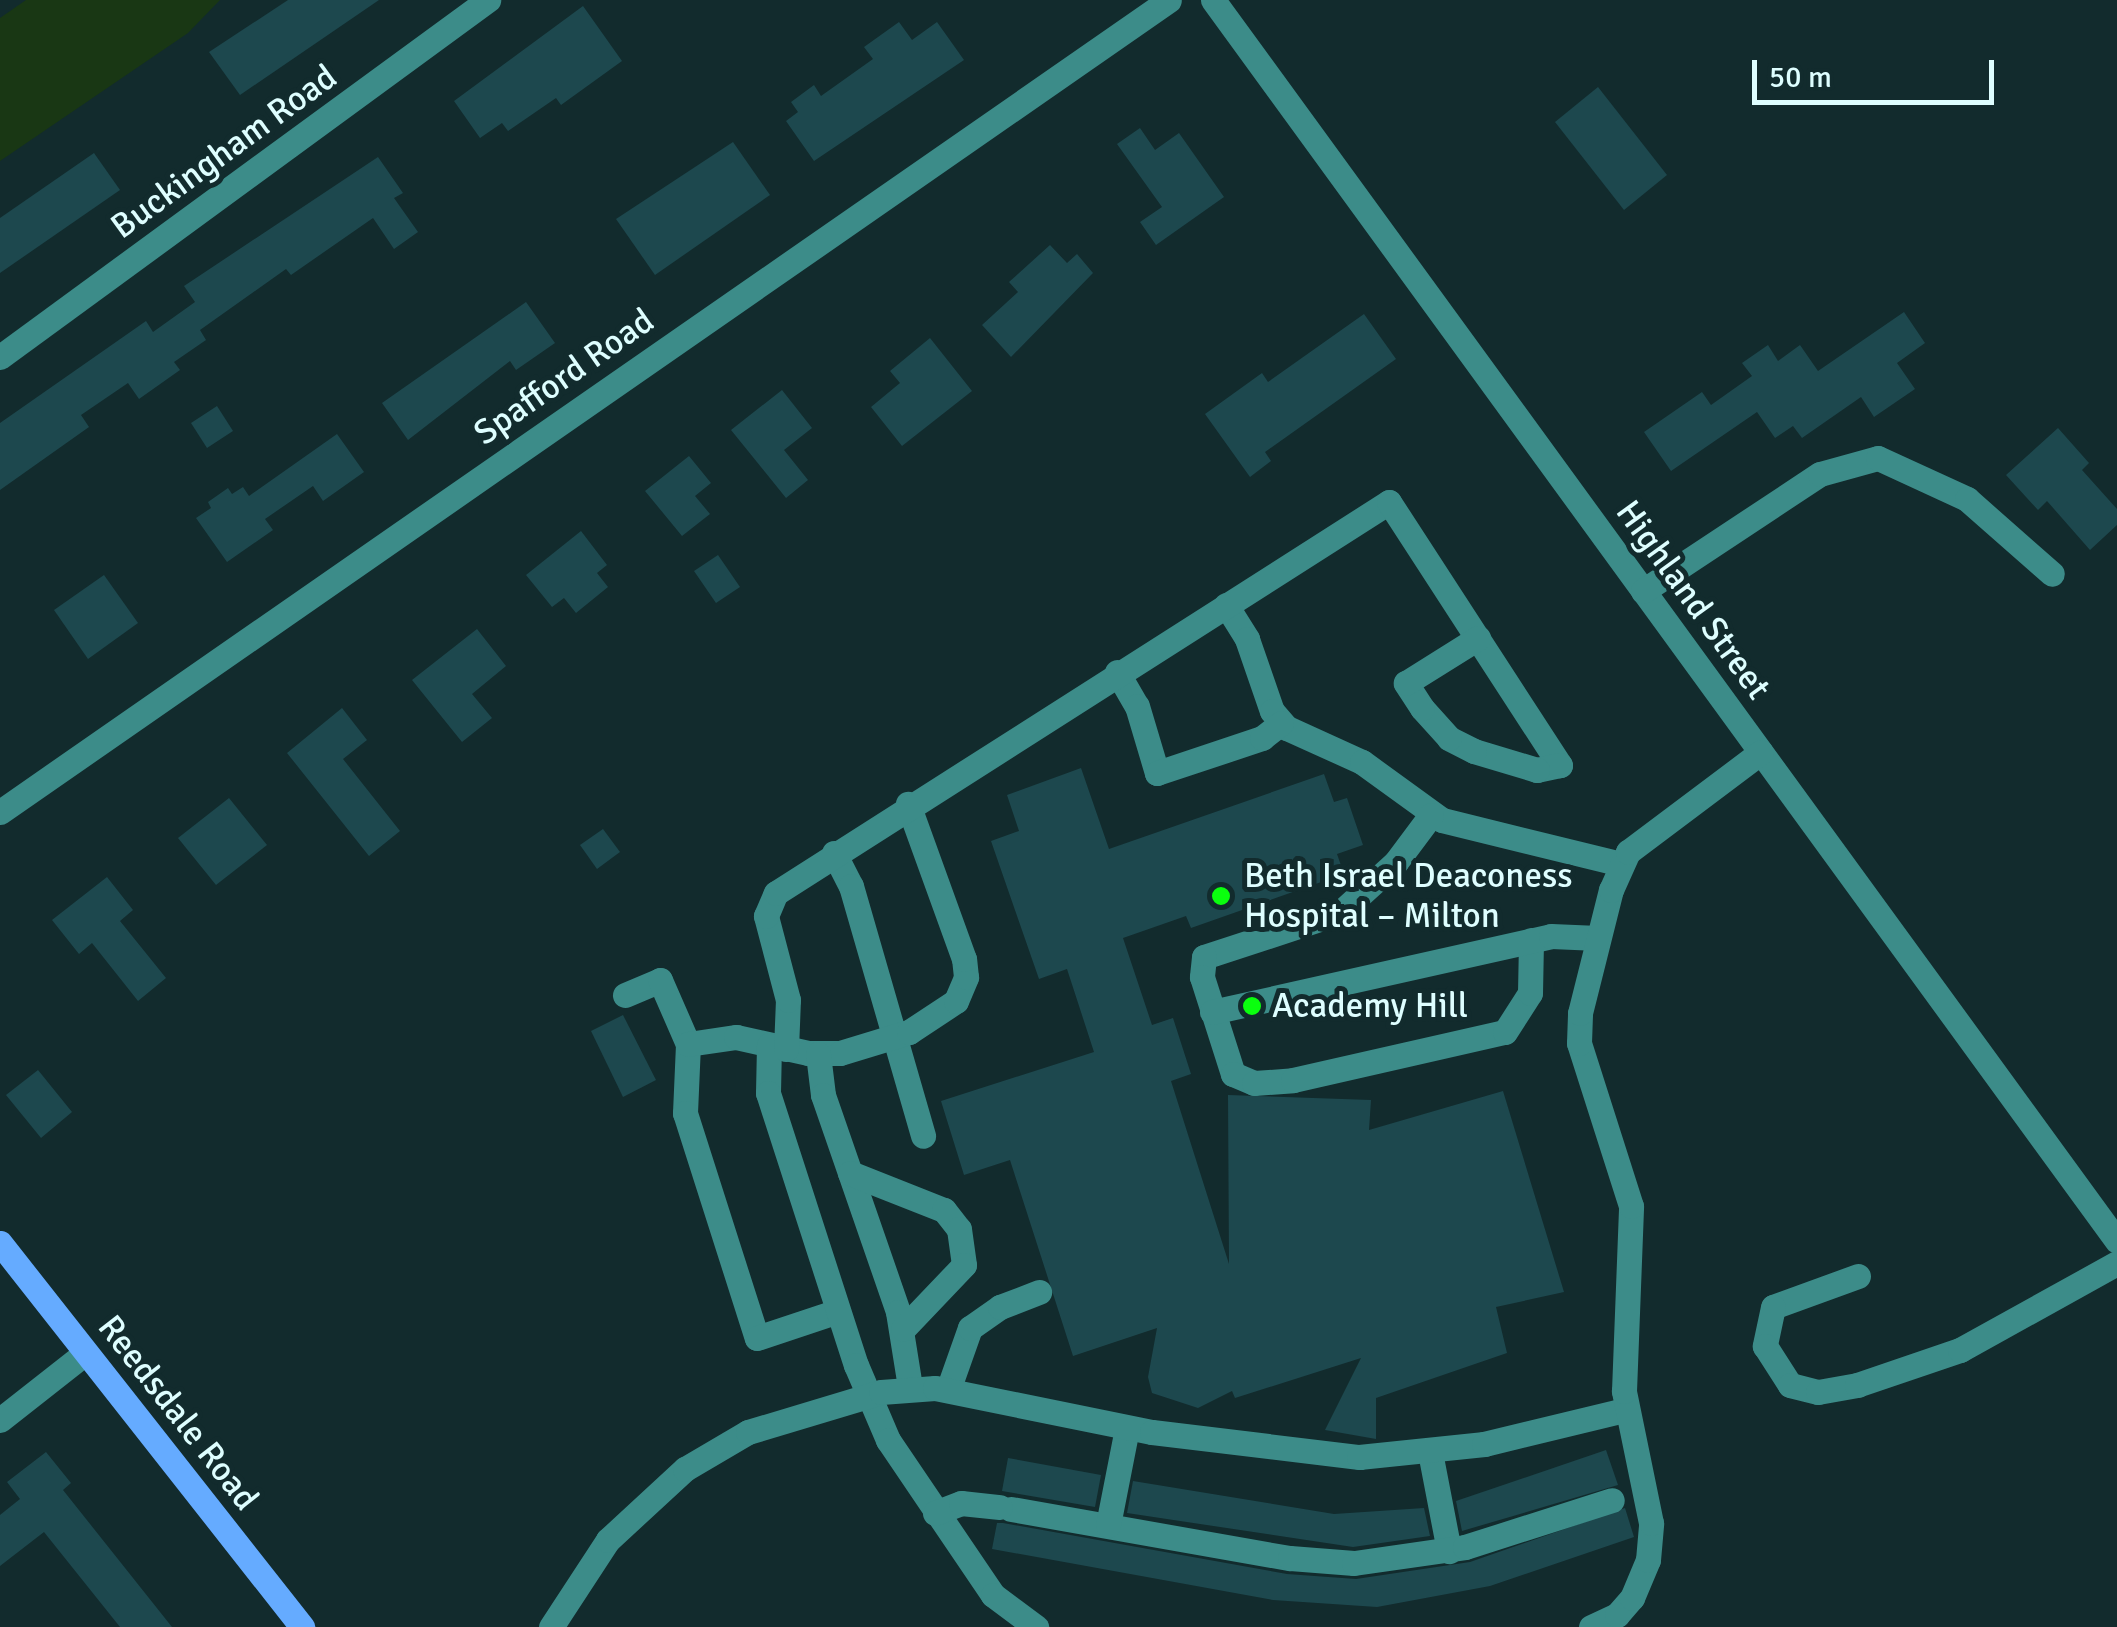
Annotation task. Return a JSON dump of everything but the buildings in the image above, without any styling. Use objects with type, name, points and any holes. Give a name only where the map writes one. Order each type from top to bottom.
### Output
[{"type":"main road","name":"Reedsdale Road","points":[[0,1242],[302,1627]]},
{"type":"street","name":"Buckingham Road","points":[[0,357],[488,0]]},
{"type":"street","name":"Spafford Road","points":[[0,812],[1168,0]]},
{"type":"street","name":"Highland Street","points":[[1214,0],[2117,1240]]},
{"type":"street","points":[[1643,592],[1811,478],[1840,464],[1878,458],[1967,500],[2052,574]]},
{"type":"street","points":[[1036,1627],[992,1594],[899,1461],[868,1396],[768,1092],[790,1009],[767,907],[783,886],[908,804],[1389,502],[1478,638],[1560,765],[1538,770],[1474,751],[1448,738],[1422,708],[1406,683],[1478,638]]},
{"type":"street","points":[[1226,605],[1281,723],[1362,762],[1431,815],[1621,864]]},
{"type":"street","points":[[1117,672],[1137,706],[1157,773],[1262,738],[1281,723]]},
{"type":"street","points":[[1591,1627],[1626,1608],[1644,1574],[1651,1536],[1626,1496],[1632,1219],[1578,1033],[1598,938],[1621,864],[1644,834],[1761,752]]},
{"type":"street","points":[[688,1044],[724,1037],[818,1054],[896,1037],[947,1011],[966,977],[908,804]]},
{"type":"street","points":[[1431,815],[1396,862],[1341,912],[1204,957],[1200,970],[1230,1068],[1254,1083],[1496,1036],[1514,1026],[1530,992],[1531,940]]},
{"type":"street","points":[[834,853],[852,886],[923,1136]]},
{"type":"street","points":[[1212,1012],[1531,940],[1563,934],[1598,938]]},
{"type":"street","points":[[626,995],[660,980],[688,1044],[687,1124],[757,1338],[838,1311]]},
{"type":"street","points":[[818,1054],[822,1095],[902,1329],[910,1387]]},
{"type":"street","points":[[850,1173],[944,1210],[963,1240],[966,1258],[959,1273],[902,1329]]},
{"type":"street","points":[[1858,1276],[1774,1306],[1765,1346],[1790,1385],[1818,1392],[1857,1385],[1960,1350],[2117,1263]]},
{"type":"street","points":[[948,1390],[959,1346],[970,1328],[1000,1306],[1039,1292]]},
{"type":"street","points":[[0,1420],[85,1353]]},
{"type":"street","points":[[551,1627],[608,1540],[685,1470],[748,1432],[910,1387],[948,1390],[1128,1428],[1325,1455],[1430,1452],[1625,1410]]},
{"type":"street","points":[[1108,1526],[1128,1428]]},
{"type":"street","points":[[1430,1452],[1449,1551]]},
{"type":"street","points":[[935,1513],[961,1503],[1322,1562],[1386,1562],[1449,1551],[1626,1496]]},
{"type":"green space","points":[[26,0],[220,0],[188,33],[0,161],[0,18]]},
{"type":"place","name":"Beth Israel Deaconess Hospital – Milton","points":[[1221,896]]},
{"type":"place","name":"Academy Hill","points":[[1252,1006]]}]
